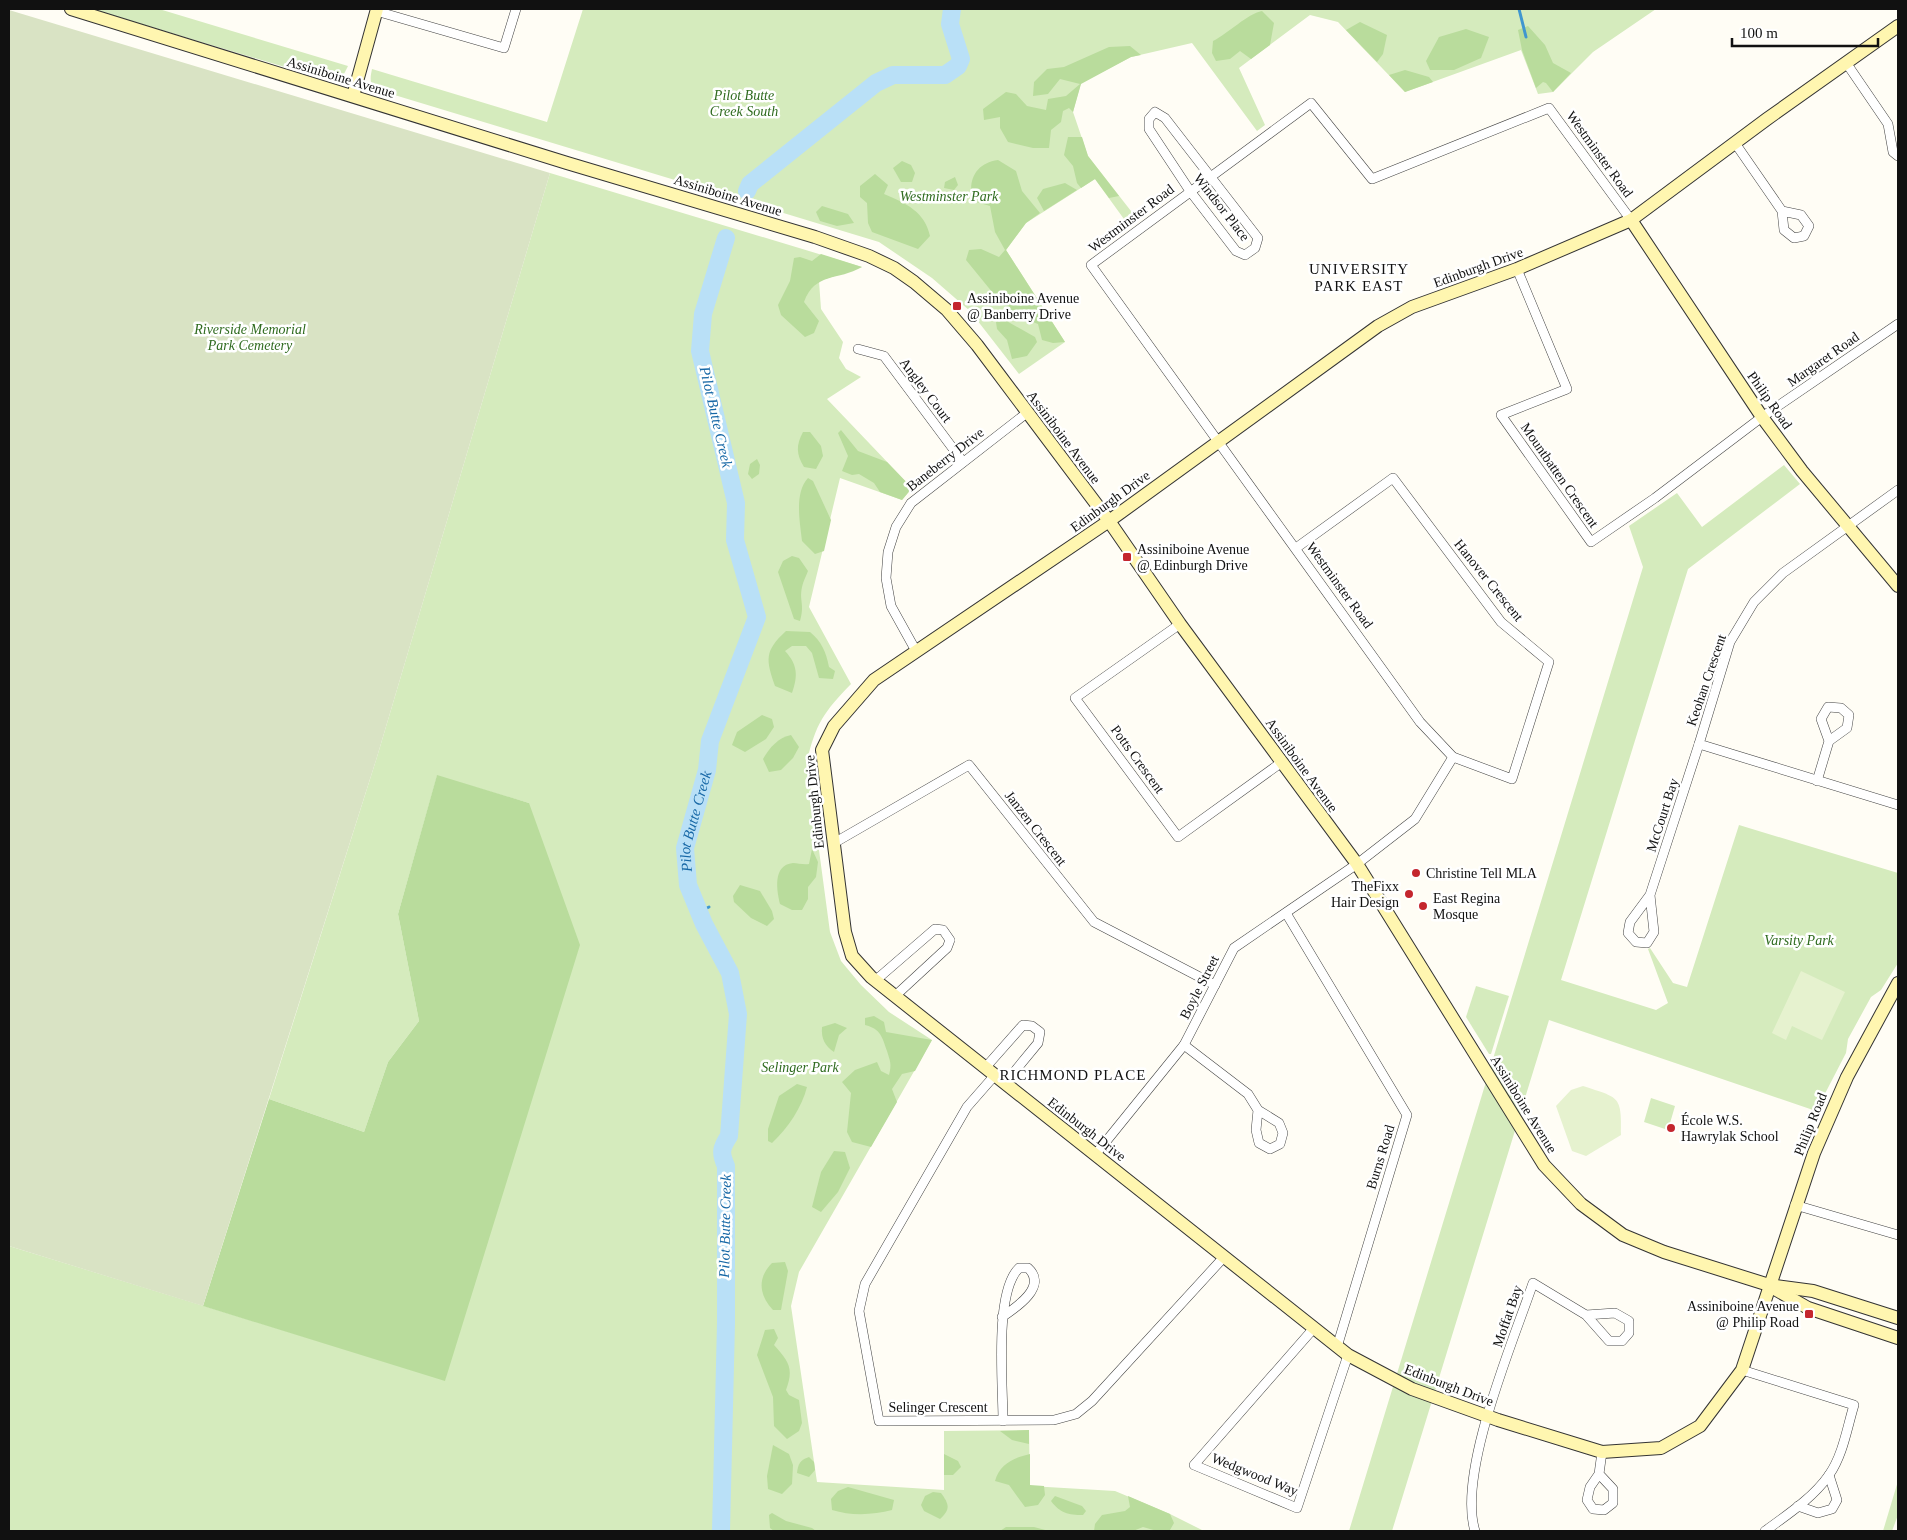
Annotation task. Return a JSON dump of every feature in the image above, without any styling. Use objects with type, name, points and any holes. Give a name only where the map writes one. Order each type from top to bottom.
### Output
[{"type":"street","name":"Assiniboine Avenue","points":[[71,9],[815,237],[869,256],[894,268],[947,310],[1028,412],[1109,521],[1180,624],[1357,864],[1544,1165],[1581,1204],[1623,1235],[1672,1254],[1769,1285],[1813,1291],[1898,1318]]},
{"type":"street","points":[[353,96],[377,10],[504,48],[516,9]]},
{"type":"street","name":"Edinburgh Drive","points":[[1769,1285],[1742,1370],[1700,1426],[1661,1448],[1602,1452],[1488,1416],[1412,1389],[1348,1355],[895,996],[852,956],[845,932],[822,750],[834,726],[853,701],[874,680],[1109,521],[1378,326],[1412,307],[1517,269],[1631,220],[1898,26]]},
{"type":"street","points":[[1847,64],[1888,124],[1893,152],[1898,156]]},
{"type":"street","name":"Westminster Road","points":[[1453,757],[1420,722],[1091,265],[1311,103],[1372,179],[1549,108],[1631,220]]},
{"type":"street","name":"Windsor Place","points":[[1155,112],[1165,118],[1210,177],[1258,238],[1255,248],[1246,255],[1236,251],[1190,191],[1149,129],[1149,119],[1155,112]]},
{"type":"street","points":[[1888,124],[1898,129]]},
{"type":"street","points":[[1735,144],[1782,211]]},
{"type":"street","name":"Philip Road","points":[[1631,220],[1762,417],[1898,586]]},
{"type":"street","name":"Mountbatten Crescent","points":[[1517,269],[1567,389],[1501,415],[1591,542],[1655,498],[1762,417]]},
{"type":"street","name":"Margaret Road","points":[[1762,417],[1898,324]]},
{"type":"street","name":"Angley Court","points":[[858,349],[884,356],[963,462]]},
{"type":"street","name":"Baneberry Drive","points":[[916,651],[891,606],[886,578],[888,552],[896,527],[911,503],[1028,412]]},
{"type":"street","name":"Hanover Crescent","points":[[1296,548],[1393,478],[1501,622],[1548,662],[1512,779],[1453,757]]},
{"type":"street","points":[[1848,526],[1898,490]]},
{"type":"street","name":"Keohan Crescent","points":[[1848,526],[1783,573],[1754,602],[1730,642],[1699,744],[1898,805]]},
{"type":"street","name":"Potts Crescent","points":[[1180,624],[1076,698],[1178,837],[1282,762]]},
{"type":"street","points":[[1816,781],[1829,741]]},
{"type":"street","name":"McCourt Bay","points":[[1650,895],[1654,932],[1647,944],[1636,942],[1628,933],[1630,922],[1650,895],[1699,744]]},
{"type":"street","name":"Boyle Street","points":[[1095,1155],[1184,1045],[1234,948],[1357,864],[1415,819],[1453,757]]},
{"type":"street","name":"Janzen Crescent","points":[[834,843],[969,765],[1094,922],[1215,986]]},
{"type":"street","name":"Burns Road","points":[[1286,912],[1407,1115],[1337,1347]]},
{"type":"street","points":[[876,980],[935,929],[943,930],[950,940],[947,948],[895,996]]},
{"type":"street","name":"Philip Road","points":[[1769,1285],[1795,1205],[1836,1100],[1898,983]]},
{"type":"street","points":[[990,1071],[1024,1025],[1032,1026],[1040,1032],[1038,1043],[1005,1083]]},
{"type":"street","points":[[1184,1045],[1248,1094],[1258,1110]]},
{"type":"street","name":"Selinger Crescent","points":[[990,1071],[967,1106],[878,1258],[865,1284],[859,1311],[879,1421],[1054,1420],[1076,1414],[1092,1401],[1224,1257]]},
{"type":"street","points":[[1795,1205],[1898,1235]]},
{"type":"street","points":[[1002,1317],[1020,1304],[1031,1291],[1035,1282],[1033,1273],[1028,1268],[1019,1268],[1013,1274],[1007,1291],[1002,1317],[1003,1420]]},
{"type":"street","name":"Moffat Bay","points":[[1488,1416],[1533,1283],[1586,1315],[1610,1341],[1622,1341],[1629,1333],[1630,1321],[1615,1313],[1586,1315]]},
{"type":"street","name":"Assiniboine Avenue","points":[[1769,1285],[1808,1308],[1898,1338]]},
{"type":"street","name":"Wedgwood Way","points":[[1314,1328],[1194,1465],[1297,1508],[1348,1355]]},
{"type":"street","points":[[1742,1370],[1854,1405],[1840,1455],[1829,1475],[1798,1506],[1765,1531]]},
{"type":"street","points":[[1475,1531],[1471,1518],[1476,1456],[1488,1416]]},
{"type":"street","points":[[1599,1474],[1602,1452]]},
{"type":"street","points":[[1798,1506],[1818,1513],[1832,1509],[1837,1500],[1829,1475]]},
{"type":"green space","points":[[92,9],[159,9],[348,66],[343,76],[335,79],[321,78]]},
{"type":"green space","name":"Pilot Butte Creek South","points":[[583,9],[1656,9],[1593,52],[1553,92],[1538,94],[1521,50],[1405,92],[1338,22],[1310,15],[1239,68],[1265,125],[1257,131],[1192,43],[1131,57],[1081,83],[1073,112],[1088,156],[1138,220],[1129,226],[1095,179],[1026,223],[1006,250],[1065,342],[1019,374],[970,311],[932,278],[879,242],[378,90],[372,83],[372,69],[547,122]]},
{"type":"green space","name":"Riverside Memorial Park Cemetery","points":[[9,10],[550,173],[377,757],[203,1306],[9,1246]]},
{"type":"green space","points":[[1262,11],[1274,23],[1270,45],[1251,59],[1240,51],[1230,59],[1216,61],[1212,53],[1213,41],[1250,16]]},
{"type":"green space","points":[[1360,22],[1387,35],[1383,54],[1377,62],[1346,30]]},
{"type":"green space","points":[[1528,26],[1545,45],[1553,63],[1571,73],[1553,92],[1543,82],[1536,88],[1522,50],[1518,30]]},
{"type":"green space","points":[[1466,29],[1489,37],[1481,58],[1454,70],[1430,70],[1426,61],[1439,37]]},
{"type":"green space","points":[[1130,46],[1141,55],[1131,57],[1081,84],[1073,112],[1069,108],[1063,111],[1061,122],[1051,130],[1049,148],[1033,148],[1008,142],[1000,128],[1000,117],[984,120],[983,109],[1006,92],[1016,94],[1027,106],[1046,110],[1048,99],[1066,96],[1080,84],[1060,79],[1048,94],[1033,96],[1034,82],[1047,69],[1064,67],[1109,47]]},
{"type":"green space","points":[[1405,70],[1429,77],[1433,82],[1405,92],[1389,75]]},
{"type":"green space","points":[[1068,137],[1082,137],[1088,156],[1119,196],[1109,198],[1095,179],[1081,188],[1077,183],[1073,166],[1064,155]]},
{"type":"green space","points":[[998,160],[1016,171],[1022,191],[1040,213],[1026,223],[1006,250],[1065,342],[1053,343],[1042,340],[1038,324],[1017,316],[997,298],[966,260],[969,250],[981,249],[999,257],[1005,250],[995,232],[990,206],[973,201],[971,193],[972,180],[979,169],[990,162]]},
{"type":"green space","points":[[902,161],[911,165],[915,173],[912,182],[901,182],[893,168]]},
{"type":"green space","name":"Selinger Park","points":[[550,173],[862,267],[819,281],[821,309],[843,342],[839,358],[846,369],[861,377],[827,399],[912,488],[902,500],[840,478],[809,607],[851,684],[822,719],[807,761],[830,932],[841,961],[861,985],[889,1012],[932,1040],[799,1272],[791,1306],[817,1482],[944,1490],[944,1431],[1029,1430],[1030,1486],[1115,1491],[1170,1514],[1204,1531],[9,1531],[9,1246],[445,1380],[529,803],[437,776],[398,914],[419,1021],[388,1062],[364,1132],[269,1099],[377,757]]},
{"type":"green space","points":[[875,174],[888,185],[884,194],[913,209],[924,221],[930,236],[918,249],[872,232],[868,223],[867,203],[860,197],[860,186]]},
{"type":"green space","points":[[955,177],[958,185],[954,190],[944,188],[945,182]]},
{"type":"green space","points":[[1065,183],[1077,190],[1044,211],[1037,198],[1043,189]]},
{"type":"green space","points":[[822,206],[848,214],[854,223],[837,226],[820,221],[816,212]]},
{"type":"green space","points":[[821,254],[862,267],[821,281],[809,292],[804,302],[819,321],[814,333],[805,337],[781,315],[778,305],[790,281],[794,258],[800,257],[812,261]]},
{"type":"green space","points":[[1003,319],[1035,337],[1037,342],[1027,356],[1012,359],[1007,340],[997,329],[996,322]]},
{"type":"green space","points":[[841,430],[858,451],[887,462],[912,488],[902,500],[880,492],[874,483],[859,474],[852,475],[842,471],[848,456],[838,433]]},
{"type":"green space","points":[[803,432],[810,432],[821,446],[823,456],[816,469],[804,467],[799,458],[798,445]]},
{"type":"green space","points":[[757,459],[760,465],[759,474],[752,479],[748,474],[750,464]]},
{"type":"green space","name":"Varsity Park","points":[[1784,465],[1800,484],[1688,569],[1561,980],[1656,1010],[1668,1003],[1648,949],[1650,948],[1673,983],[1687,987],[1739,825],[1898,873],[1898,963],[1881,990],[1871,997],[1848,1039],[1846,1053],[1816,1111],[1549,1020],[1392,1531],[1349,1531],[1643,567],[1629,526],[1677,493],[1702,527]]},
{"type":"green space","points":[[808,478],[813,481],[831,520],[824,551],[815,554],[802,541],[799,517],[799,500]]},
{"type":"green space","points":[[792,556],[799,558],[808,571],[802,587],[800,621],[794,619],[778,572],[783,561]]},
{"type":"green space","points":[[786,631],[810,632],[818,640],[823,648],[829,667],[835,671],[833,679],[819,678],[812,653],[806,646],[792,646],[785,651],[795,666],[796,671],[792,693],[775,686],[769,662],[770,650]]},
{"type":"green space","points":[[762,715],[772,719],[774,727],[766,739],[745,752],[732,745],[737,732]]},
{"type":"green space","points":[[791,735],[799,747],[793,758],[781,770],[769,772],[763,759],[765,755],[778,741]]},
{"type":"green space","points":[[437,775],[529,803],[580,945],[445,1381],[203,1306],[269,1099],[364,1132],[388,1062],[419,1021],[398,914]]},
{"type":"green space","points":[[812,849],[818,862],[816,877],[808,887],[808,899],[802,910],[792,910],[780,904],[777,886],[779,873],[786,865],[793,863],[809,864]]},
{"type":"green space","points":[[740,885],[760,891],[772,911],[774,919],[767,926],[751,918],[734,902],[733,896]]},
{"type":"green space","points":[[1801,971],[1845,992],[1822,1040],[1792,1026],[1786,1040],[1772,1033]]},
{"type":"green space","points":[[1476,986],[1509,996],[1491,1054],[1489,1054],[1466,1017]]},
{"type":"green space","points":[[874,1016],[884,1022],[886,1032],[932,1040],[915,1071],[902,1074],[892,1089],[897,1102],[871,1147],[852,1142],[847,1132],[851,1093],[842,1082],[855,1070],[877,1062],[881,1071],[889,1075],[890,1063],[882,1038],[878,1031],[865,1025],[865,1018]]},
{"type":"green space","points":[[835,1023],[847,1028],[839,1035],[834,1052],[824,1042],[822,1027]]},
{"type":"green space","points":[[797,1084],[807,1087],[802,1102],[784,1131],[772,1143],[768,1141],[768,1129],[779,1096]]},
{"type":"green space","points":[[1583,1086],[1611,1096],[1616,1100],[1621,1112],[1621,1135],[1586,1156],[1572,1151],[1556,1106],[1571,1090]]},
{"type":"green space","points":[[1651,1098],[1675,1106],[1668,1130],[1644,1122]]},
{"type":"green space","points":[[834,1151],[845,1152],[850,1168],[838,1192],[821,1212],[812,1207],[821,1172]]},
{"type":"green space","points":[[785,1262],[788,1271],[781,1310],[773,1310],[765,1298],[762,1281],[772,1263]]},
{"type":"green space","points":[[774,1329],[778,1338],[774,1345],[783,1356],[790,1371],[786,1390],[789,1395],[799,1400],[802,1423],[799,1431],[787,1439],[774,1426],[773,1397],[757,1355],[765,1330]]},
{"type":"green space","points":[[1029,1430],[1029,1444],[1012,1440],[1000,1431]]},
{"type":"green space","points":[[773,1445],[789,1454],[793,1465],[792,1484],[782,1494],[768,1489],[767,1476]]},
{"type":"green space","points":[[944,1454],[958,1461],[961,1467],[953,1475],[944,1475]]},
{"type":"green space","points":[[1030,1454],[1030,1485],[1044,1486],[1045,1495],[1038,1505],[1025,1507],[1009,1485],[995,1481],[1004,1466]]},
{"type":"green space","points":[[809,1457],[814,1462],[815,1470],[809,1477],[797,1473],[800,1463]]},
{"type":"green space","points":[[1898,1481],[1898,1515],[1892,1531],[1883,1531]]},
{"type":"green space","points":[[848,1487],[894,1500],[892,1510],[862,1514],[832,1510],[831,1499],[838,1491]]},
{"type":"green space","points":[[933,1492],[941,1493],[948,1506],[940,1519],[924,1511],[921,1505],[925,1496]]},
{"type":"green space","points":[[1055,1496],[1082,1506],[1086,1511],[1083,1515],[1073,1515],[1065,1512],[1051,1501]]},
{"type":"green space","points":[[1128,1496],[1170,1514],[1174,1523],[1170,1530],[1157,1531],[1143,1527],[1133,1531],[1094,1531],[1095,1524],[1102,1515],[1125,1511],[1130,1507]]},
{"type":"green space","points":[[772,1513],[786,1521],[812,1528],[816,1531],[774,1531],[770,1528],[769,1515]]},
{"type":"green space","points":[[1006,1527],[1034,1527],[1049,1531],[1000,1531]]},
{"type":"waterway","name":"Pilot Butte Creek","points":[[747,191],[750,184],[876,83],[893,75],[945,75],[958,66],[961,59],[950,24],[952,9]]},
{"type":"waterway","points":[[1519,9],[1526,37]]},
{"type":"waterway","name":"Pilot Butte Creek","points":[[721,1531],[726,1323],[726,1166],[722,1151],[729,1136],[738,1014],[730,973],[704,924],[688,885],[685,848],[707,770],[710,741],[757,617],[735,540],[736,503],[700,351],[703,314],[726,238]]},
{"type":"waterway","points":[[702,917],[705,909],[709,907]]},
{"type":"place","name":"Assiniboine Avenue @ Banberry Drive","points":[[957,306]]},
{"type":"place","name":"Assiniboine Avenue @ Edinburgh Drive","points":[[1127,557]]},
{"type":"place","name":"Christine Tell MLA","points":[[1416,873]]},
{"type":"place","name":"TheFixx Hair Design","points":[[1409,894]]},
{"type":"place","name":"East Regina Mosque","points":[[1423,906]]},
{"type":"place","name":"École W.S. Hawrylak School","points":[[1671,1128]]},
{"type":"place","name":"Assiniboine Avenue @ Philip Road","points":[[1809,1314]]},
{"type":"district","name":"UNIVERSITY PARK EAST","points":[[1359,278]]},
{"type":"district","name":"RICHMOND PLACE","points":[[1073,1075]]},
{"type":"park label","name":"Westminster Park","points":[[949,196]]}]
